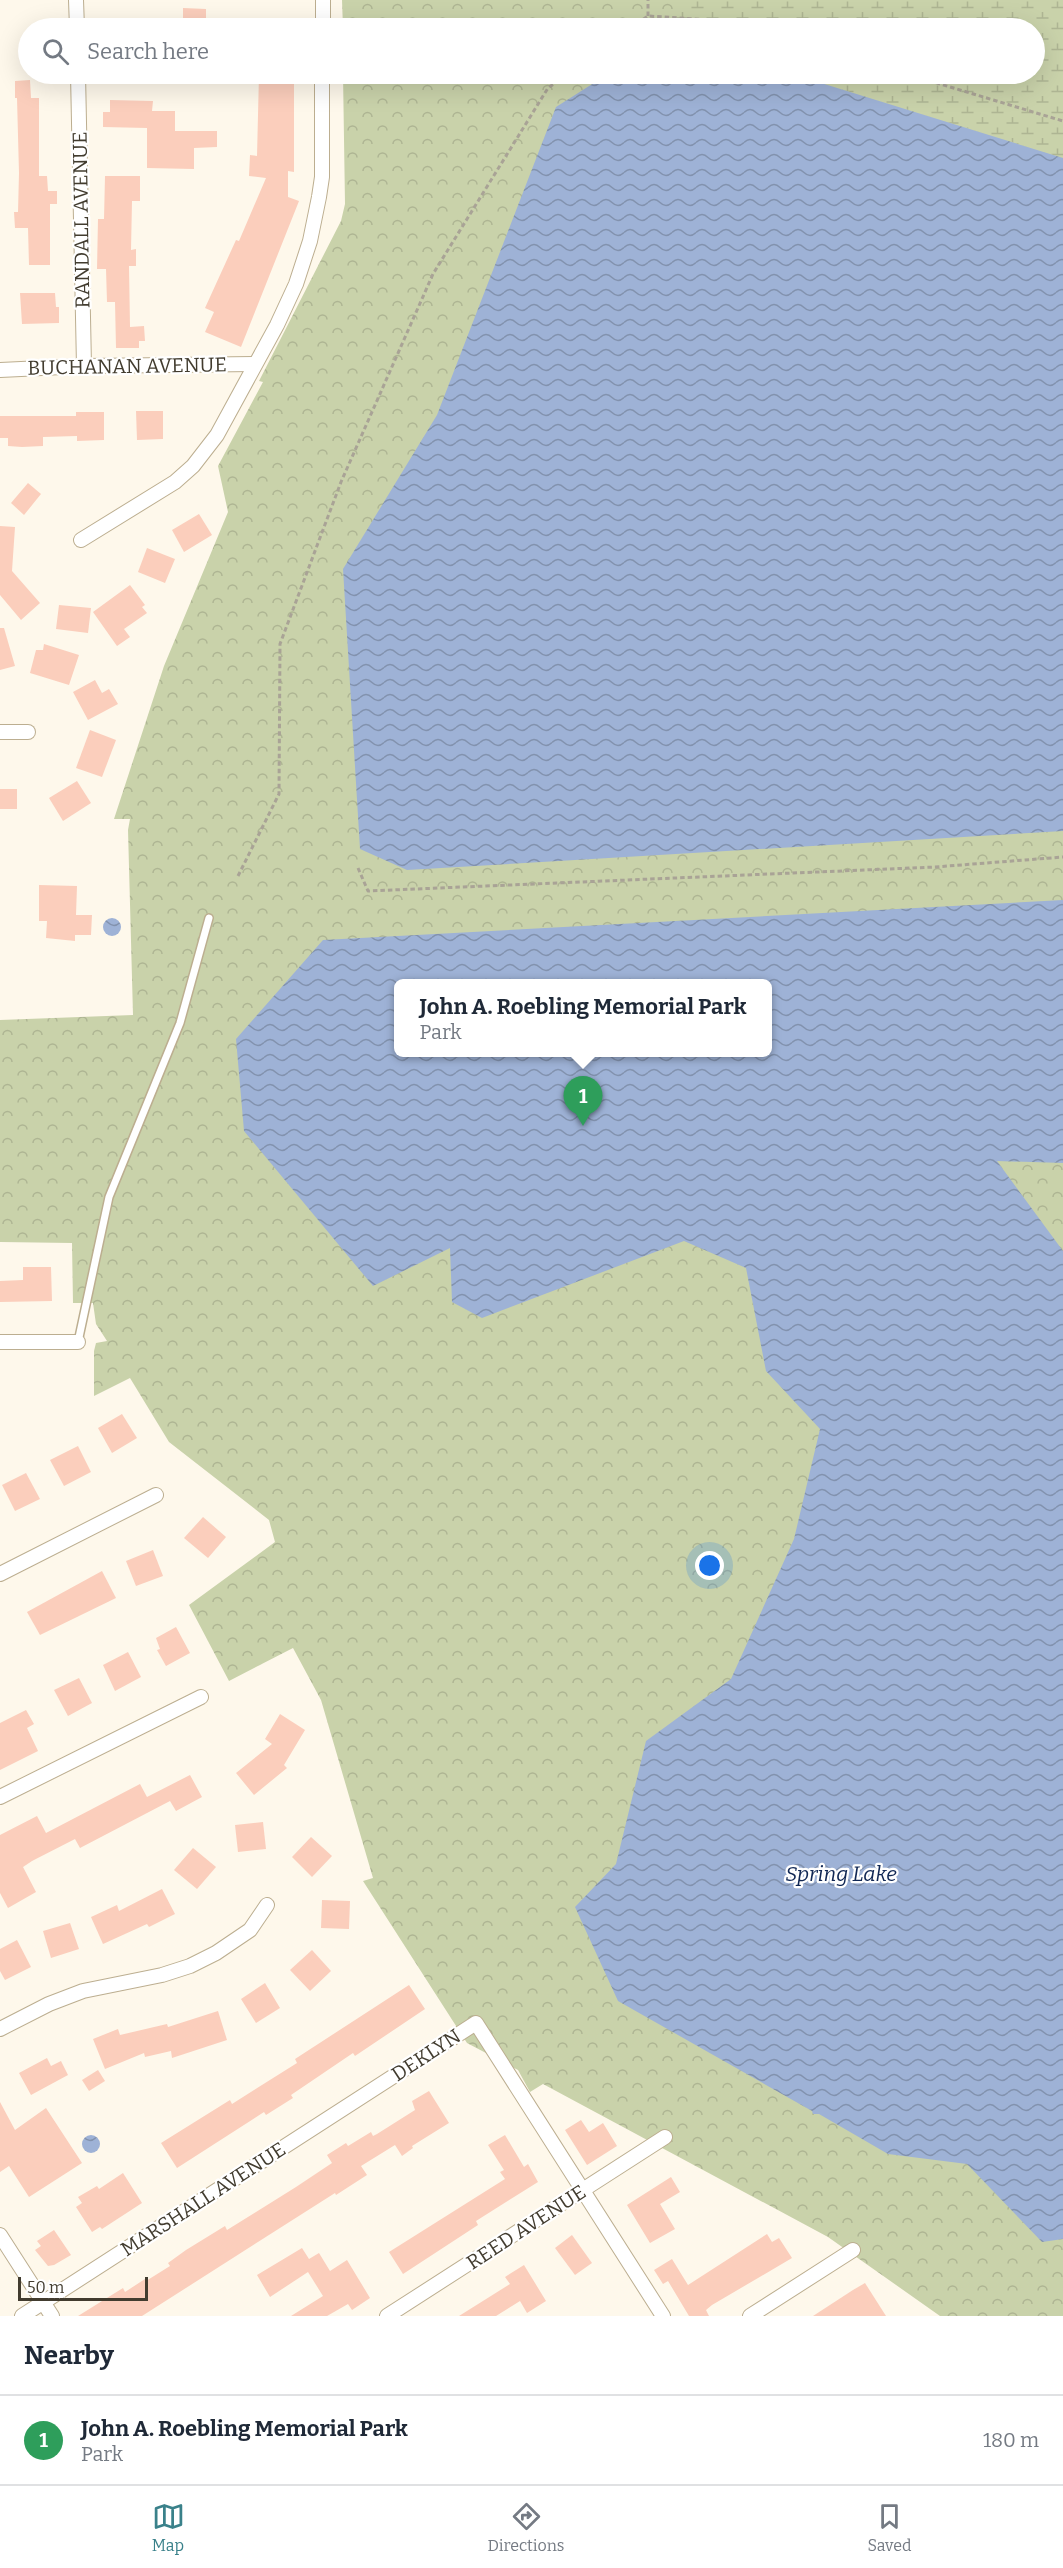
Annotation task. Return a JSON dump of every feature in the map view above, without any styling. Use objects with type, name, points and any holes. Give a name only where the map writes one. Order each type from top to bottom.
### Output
[{"type":"street","points":[[76,0],[76,18]]},
{"type":"street","points":[[322,0],[322,18]]},
{"type":"street","name":"RANDALL AVENUE","points":[[78,84],[84,366]]},
{"type":"street","points":[[81,540],[175,482],[193,466],[217,435],[277,325],[296,284],[310,241],[322,177],[322,84]]},
{"type":"street","name":"BUCHANAN AVENUE","points":[[0,370],[84,366],[254,364]]},
{"type":"street","points":[[0,732],[28,732]]},
{"type":"street","points":[[0,1342],[78,1342]]},
{"type":"street","points":[[0,1574],[156,1495]]},
{"type":"street","points":[[0,1797],[201,1696]]},
{"type":"street","points":[[0,2029],[49,2004],[83,1991],[162,1975],[190,1966],[216,1953],[250,1930],[267,1905]]},
{"type":"street","name":"DEKLYN","points":[[353,2102],[476,2023],[583,2190]]},
{"type":"street","name":"MARSHALL AVENUE","points":[[22,2316],[353,2102]]},
{"type":"street","name":"REED AVENUE","points":[[387,2316],[665,2137]]},
{"type":"street","points":[[583,2190],[663,2316]]},
{"type":"street","points":[[0,2235],[52,2316]]},
{"type":"street","points":[[750,2316],[853,2250]]},
{"type":"lane","points":[[78,1342],[109,1197],[180,1023],[209,918]]},
{"type":"path","points":[[648,0],[648,16]]},
{"type":"path","points":[[645,18],[648,16],[680,18]]},
{"type":"path","points":[[238,876],[279,794],[280,644],[341,482],[433,274],[548,88],[554,84]]},
{"type":"path","points":[[940,84],[1063,121]]},
{"type":"path","points":[[357,868],[368,891],[935,867],[1063,857]]},
{"type":"green space","points":[[342,0],[726,0],[747,18],[343,18]]},
{"type":"green space","points":[[676,0],[1063,0],[1063,158],[824,84],[1045,84],[1045,18],[672,18]]},
{"type":"green space","points":[[1063,0],[1063,2316],[940,2316],[828,2237],[543,2084],[530,2092],[518,2070],[467,2043],[363,1881],[373,1878],[321,1700],[293,1648],[229,1681],[189,1605],[275,1542],[269,1520],[169,1442],[130,1378],[94,1396],[94,1351],[96,1343],[107,1341],[96,1324],[93,1303],[73,1303],[72,1243],[0,1242],[0,1020],[133,1015],[128,830],[130,819],[114,819],[164,666],[228,512],[218,466],[263,382],[259,381],[341,221],[345,204],[343,84],[1045,84],[1044,18]]},
{"type":"water","points":[[592,84],[824,84],[1063,158],[1063,831],[407,870],[360,849],[343,569],[437,415],[556,107]]},
{"type":"water","name":"Spring Lake","points":[[1063,900],[1063,1163],[997,1161],[1063,1251],[1063,2239],[1042,2242],[967,2164],[888,2154],[819,2114],[813,2114],[812,2111],[618,2001],[575,1907],[616,1864],[646,1741],[731,1679],[794,1539],[820,1429],[766,1371],[746,1268],[684,1241],[482,1318],[452,1302],[450,1248],[373,1286],[244,1131],[236,1039],[323,940]]},
{"type":"water","points":[[108,918],[116,918],[121,923],[119,934],[108,936],[103,931],[103,923]]},
{"type":"water","points":[[87,2135],[95,2135],[100,2140],[98,2151],[87,2153],[82,2148],[82,2140]]},
{"type":"building","points":[[183,8],[206,9],[206,18],[183,18]]},
{"type":"building","points":[[15,81],[18,81],[18,84],[30,84],[31,98],[39,98],[39,176],[47,176],[48,191],[57,191],[57,204],[50,204],[50,265],[29,265],[28,228],[15,228],[14,212],[18,212],[19,173]]},
{"type":"building","points":[[259,84],[294,84],[294,172],[288,171],[288,197],[299,201],[241,347],[205,332],[214,312],[205,308],[236,240],[239,241],[266,178],[249,176],[250,155],[257,156]]},
{"type":"building","points":[[110,100],[153,101],[152,111],[175,111],[175,131],[217,131],[217,147],[194,148],[194,169],[147,168],[147,128],[103,127],[103,112],[110,112]]},
{"type":"building","points":[[105,176],[140,176],[140,201],[132,201],[131,250],[136,249],[136,266],[129,266],[130,327],[144,326],[145,341],[139,341],[139,348],[116,348],[115,302],[107,302],[106,269],[97,269],[98,219],[104,219]]},
{"type":"building","points":[[20,293],[55,293],[56,307],[59,307],[59,323],[22,324]]},
{"type":"building","points":[[136,411],[163,411],[163,439],[137,440]]},
{"type":"building","points":[[76,412],[104,412],[104,440],[77,441],[77,436],[43,437],[43,446],[22,447],[8,446],[8,438],[0,438],[0,416],[76,416]]},
{"type":"building","points":[[28,483],[41,494],[24,515],[11,503]]},
{"type":"building","points":[[199,514],[212,535],[184,552],[172,530]]},
{"type":"building","points":[[0,526],[15,527],[12,571],[40,603],[21,620],[0,595]]},
{"type":"building","points":[[147,548],[175,559],[165,583],[138,572]]},
{"type":"building","points":[[130,585],[145,605],[142,607],[147,613],[124,629],[130,637],[117,646],[93,612]]},
{"type":"building","points":[[59,605],[91,608],[88,633],[56,629]]},
{"type":"building","points":[[0,628],[4,628],[15,666],[0,670]]},
{"type":"building","points":[[44,644],[79,655],[69,685],[30,673],[36,650],[43,650]]},
{"type":"building","points":[[95,680],[102,693],[109,689],[118,704],[88,720],[73,692]]},
{"type":"building","points":[[90,730],[116,740],[102,777],[76,768]]},
{"type":"building","points":[[77,781],[91,803],[63,821],[49,798]]},
{"type":"building","points":[[0,789],[17,789],[17,809],[0,809]]},
{"type":"building","points":[[39,885],[77,886],[76,915],[92,915],[91,935],[75,935],[75,941],[46,938],[47,921],[39,921]]},
{"type":"building","points":[[23,1267],[51,1267],[52,1301],[0,1302],[0,1281],[23,1280]]},
{"type":"building","points":[[122,1414],[137,1438],[112,1453],[98,1428]]},
{"type":"building","points":[[78,1446],[91,1472],[64,1486],[50,1460]]},
{"type":"building","points":[[26,1473],[40,1499],[15,1511],[2,1485]]},
{"type":"building","points":[[203,1517],[226,1537],[208,1558],[184,1538]]},
{"type":"building","points":[[153,1550],[163,1576],[136,1586],[126,1561]]},
{"type":"building","points":[[102,1571],[116,1598],[40,1635],[27,1612]]},
{"type":"building","points":[[176,1627],[190,1653],[166,1666],[157,1650],[160,1649],[156,1638]]},
{"type":"building","points":[[128,1652],[141,1677],[115,1691],[103,1665]]},
{"type":"building","points":[[79,1678],[92,1703],[68,1716],[54,1690]]},
{"type":"building","points":[[26,1710],[34,1724],[27,1728],[38,1751],[0,1770],[0,1723]]},
{"type":"building","points":[[280,1714],[305,1730],[284,1765],[287,1768],[254,1795],[236,1773],[272,1744],[265,1739]]},
{"type":"building","points":[[190,1775],[202,1797],[176,1811],[170,1801],[80,1848],[75,1839],[32,1861],[23,1867],[36,1892],[8,1908],[0,1893],[0,1835],[37,1816],[46,1833],[140,1784],[147,1797]]},
{"type":"building","points":[[263,1822],[266,1849],[238,1852],[235,1825]]},
{"type":"building","points":[[311,1837],[332,1856],[312,1877],[292,1857]]},
{"type":"building","points":[[193,1848],[216,1867],[197,1889],[174,1870]]},
{"type":"building","points":[[162,1889],[175,1914],[149,1927],[147,1924],[103,1944],[91,1917],[117,1905],[119,1911]]},
{"type":"building","points":[[322,1900],[350,1901],[349,1929],[321,1928]]},
{"type":"building","points":[[70,1923],[79,1949],[51,1958],[43,1931]]},
{"type":"building","points":[[17,1940],[31,1967],[5,1980],[0,1971],[0,1949]]},
{"type":"building","points":[[312,1950],[331,1971],[310,1991],[290,1970]]},
{"type":"building","points":[[265,1983],[280,2008],[256,2023],[241,1999]]},
{"type":"building","points":[[409,1985],[425,2009],[355,2056],[353,2053],[291,2095],[293,2098],[266,2115],[264,2112],[177,2168],[161,2143],[230,2100],[232,2104],[297,2063],[295,2059]]},
{"type":"building","points":[[218,2011],[227,2040],[172,2058],[171,2051],[145,2057],[144,2053],[105,2069],[93,2039],[118,2029],[120,2035],[167,2024],[168,2027]]},
{"type":"building","points":[[47,2058],[51,2066],[61,2061],[68,2075],[31,2095],[19,2073]]},
{"type":"building","points":[[98,2070],[105,2081],[89,2091],[82,2080]]},
{"type":"building","points":[[429,2091],[449,2123],[412,2146],[413,2148],[402,2156],[395,2145],[361,2166],[367,2175],[142,2316],[78,2316],[123,2288],[125,2292],[145,2279],[146,2281],[170,2266],[168,2263],[186,2250],[225,2226],[227,2230],[296,2187],[332,2163],[327,2155],[346,2143],[348,2146],[371,2132],[373,2136],[377,2134],[415,2110],[412,2101]]},
{"type":"building","points":[[0,2102],[15,2130],[46,2108],[82,2163],[29,2197],[9,2166],[0,2172]]},
{"type":"building","points":[[581,2120],[589,2132],[603,2123],[617,2146],[587,2165],[565,2130]]},
{"type":"building","points":[[505,2135],[524,2167],[528,2164],[538,2182],[476,2221],[478,2225],[403,2274],[389,2252],[505,2179],[500,2172],[504,2170],[488,2145]]},
{"type":"building","points":[[123,2173],[142,2203],[102,2229],[100,2227],[92,2232],[76,2207],[82,2203],[78,2197],[97,2186],[99,2189]]},
{"type":"building","points":[[671,2177],[680,2192],[660,2204],[675,2229],[650,2243],[627,2205]]},
{"type":"building","points":[[54,2230],[71,2255],[48,2266],[35,2250],[41,2246],[37,2241]]},
{"type":"building","points":[[767,2234],[772,2242],[779,2238],[792,2258],[712,2305],[706,2310],[709,2316],[689,2316],[668,2281],[663,2284],[654,2270],[672,2259],[688,2285]]},
{"type":"building","points":[[572,2235],[592,2263],[575,2275],[555,2248]]},
{"type":"building","points":[[302,2248],[309,2259],[319,2253],[330,2271],[347,2260],[370,2298],[352,2310],[348,2304],[327,2316],[291,2316],[323,2296],[308,2272],[270,2297],[257,2275]]},
{"type":"building","points":[[524,2265],[546,2301],[527,2313],[520,2301],[496,2316],[459,2316],[510,2284],[505,2277]]},
{"type":"building","points":[[865,2283],[886,2316],[813,2316],[853,2290]]},
{"type":"place","name":"John A. Roebling Memorial Park","points":[[583,1126]]}]
